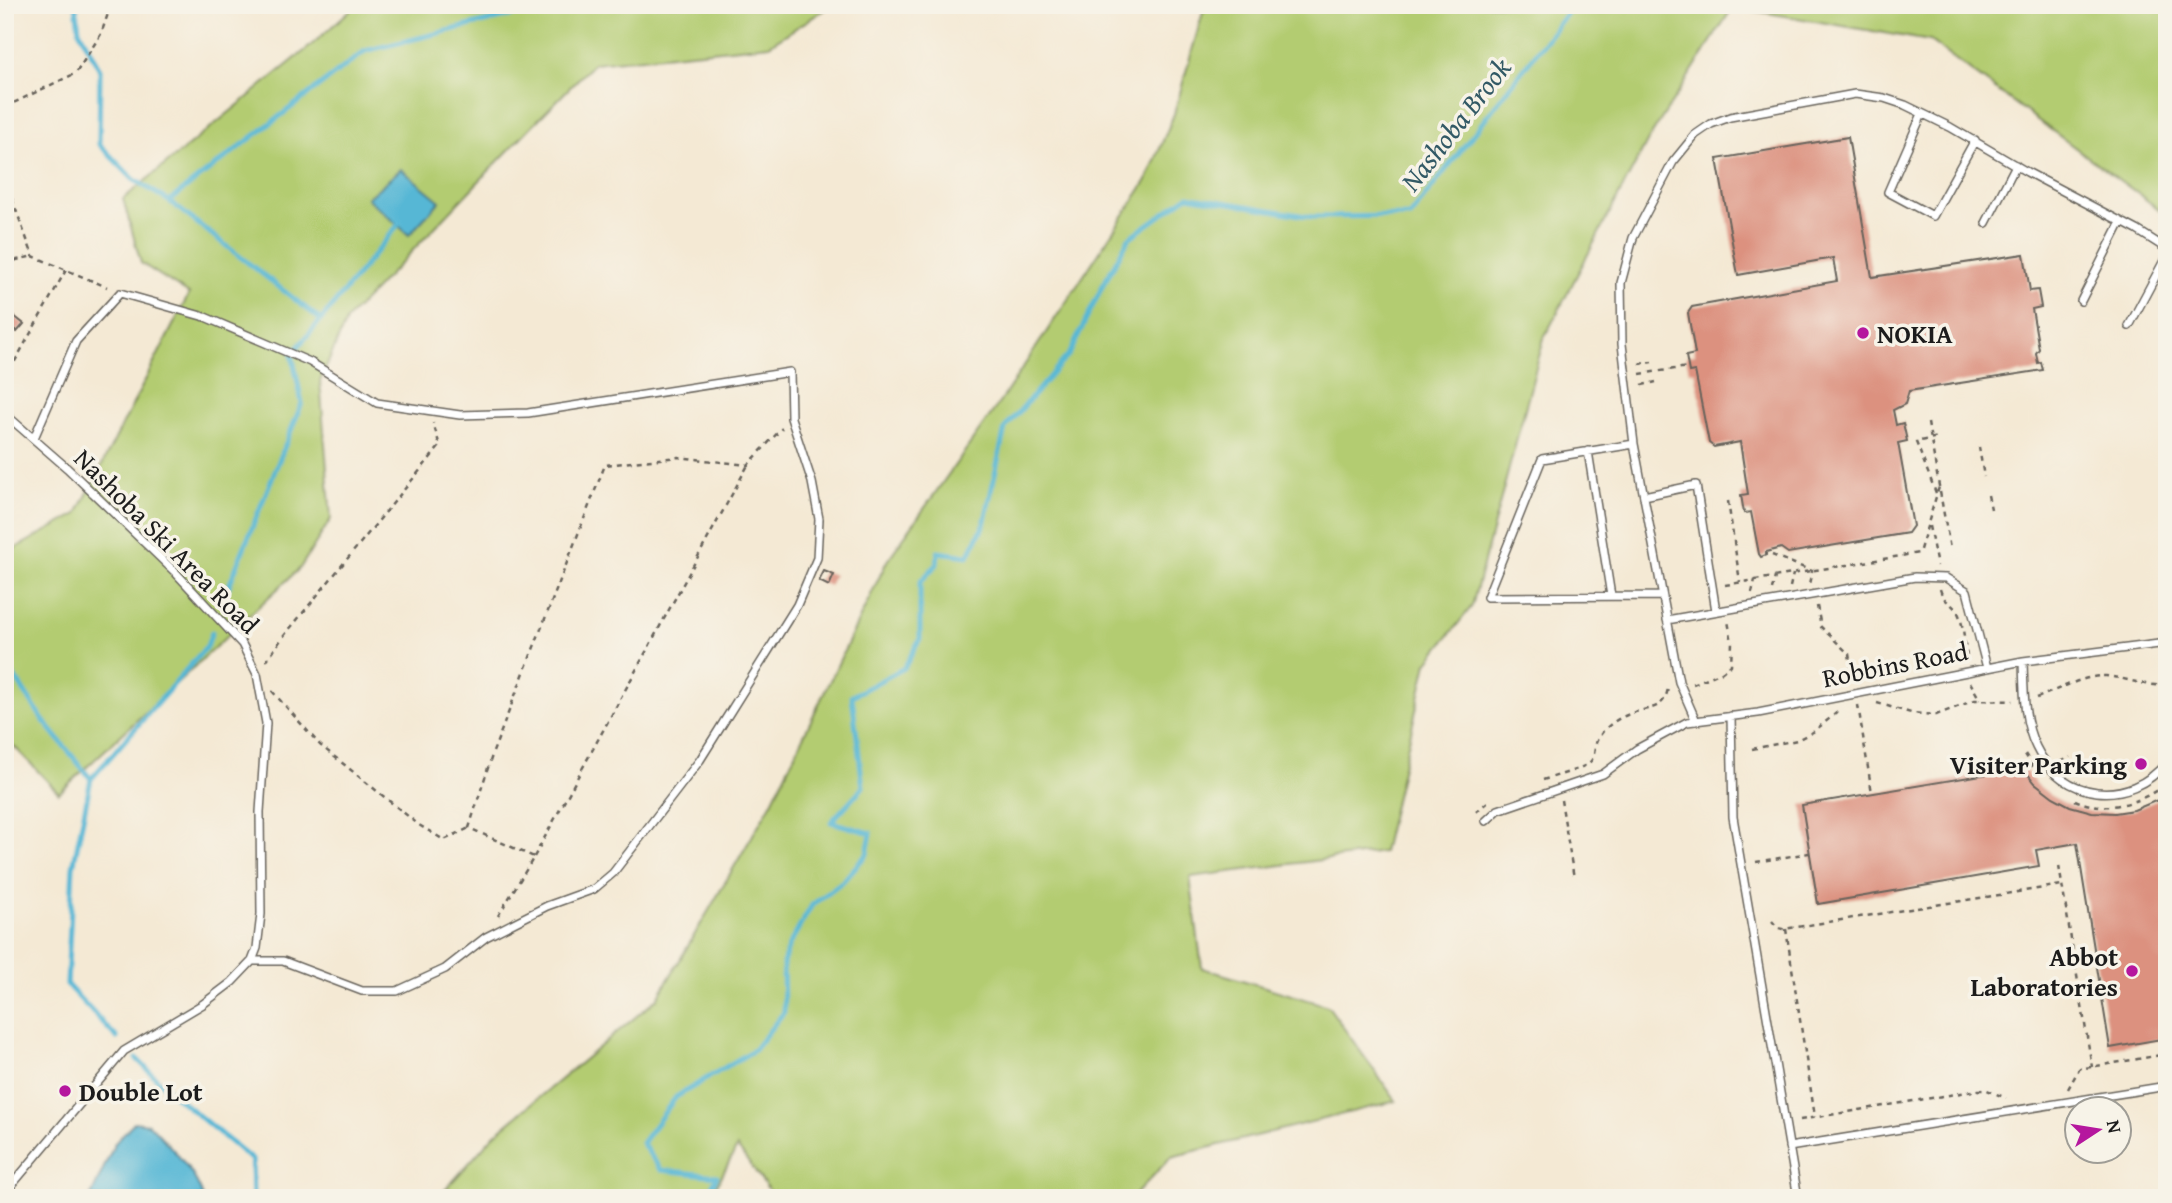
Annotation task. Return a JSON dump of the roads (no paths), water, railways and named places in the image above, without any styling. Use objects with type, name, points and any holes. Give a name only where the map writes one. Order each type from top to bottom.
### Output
[{"type":"lane","points":[[1696,721],[1679,682],[1634,444],[1622,344],[1621,283],[1633,238],[1673,162],[1695,135],[1711,124],[1730,117],[1855,94],[1884,99],[1975,140],[2167,249]]},
{"type":"lane","points":[[1922,114],[1888,192],[1933,216],[1975,140]]},
{"type":"lane","points":[[1986,223],[2016,165]]},
{"type":"lane","points":[[2081,302],[2121,222]]},
{"type":"lane","points":[[2129,326],[2167,255]]},
{"type":"lane","points":[[5,1193],[124,1051],[203,1004],[232,982],[252,961],[283,961],[362,991],[397,991],[444,969],[486,937],[547,906],[594,889],[613,873],[700,760],[796,605],[817,558],[819,519],[812,482],[791,418],[790,372],[528,413],[460,415],[377,403],[292,354],[205,317],[120,293],[76,341],[34,438]]},
{"type":"lane","name":"Nashoba Ski Area Road","points":[[5,414],[34,438],[176,573],[242,644],[257,674],[266,723],[260,812],[261,915],[257,948],[252,961]]},
{"type":"lane","points":[[1634,444],[1542,459],[1487,597],[1662,596]]},
{"type":"lane","points":[[1588,451],[1611,596]]},
{"type":"lane","points":[[1644,496],[1696,485],[1716,611]]},
{"type":"lane","points":[[1667,620],[1915,578],[1946,578],[1967,592],[1987,668]]},
{"type":"lane","name":"Robbins Road","points":[[1486,821],[1498,810],[1602,774],[1637,749],[1687,722],[2023,661],[2167,643]]},
{"type":"lane","points":[[2023,661],[2025,700],[2031,732],[2040,755],[2057,775],[2089,790],[2123,791],[2143,783],[2167,762]]},
{"type":"lane","points":[[1731,716],[1733,817],[1798,1198]]},
{"type":"lane","points":[[1789,1147],[2167,1086]]},
{"type":"water","points":[[401,169],[440,201],[409,235],[367,198]]},
{"type":"water","points":[[134,1122],[149,1124],[172,1149],[195,1178],[203,1198],[90,1198],[115,1143]]},
{"type":"waterway","points":[[76,5],[79,30],[100,70],[99,144],[133,179],[169,201]]},
{"type":"waterway","points":[[222,603],[302,403],[292,354],[321,320],[169,201],[365,51],[554,5]]},
{"type":"waterway","name":"Nashoba Brook","points":[[706,1198],[717,1176],[661,1170],[642,1143],[676,1097],[754,1050],[784,1012],[783,963],[789,945],[812,905],[843,881],[867,854],[871,833],[831,822],[863,787],[852,696],[904,668],[920,639],[920,582],[937,564],[938,552],[968,556],[984,525],[1005,428],[1070,353],[1129,238],[1188,196],[1312,217],[1410,216],[1573,5]]},
{"type":"waterway","points":[[321,320],[398,225]]},
{"type":"waterway","points":[[117,1038],[67,985],[73,867],[91,779],[207,646],[212,632]]},
{"type":"waterway","points":[[5,662],[43,720],[91,779]]},
{"type":"waterway","points":[[137,1059],[169,1091],[252,1160],[253,1198]]},
{"type":"place","name":"NOKIA","points":[[1863,333]]},
{"type":"place","name":"Visiter Parking","points":[[2141,764]]},
{"type":"place","name":"Abbot Laboratories","points":[[2132,971]]},
{"type":"place","name":"Double Lot","points":[[65,1091]]}]
